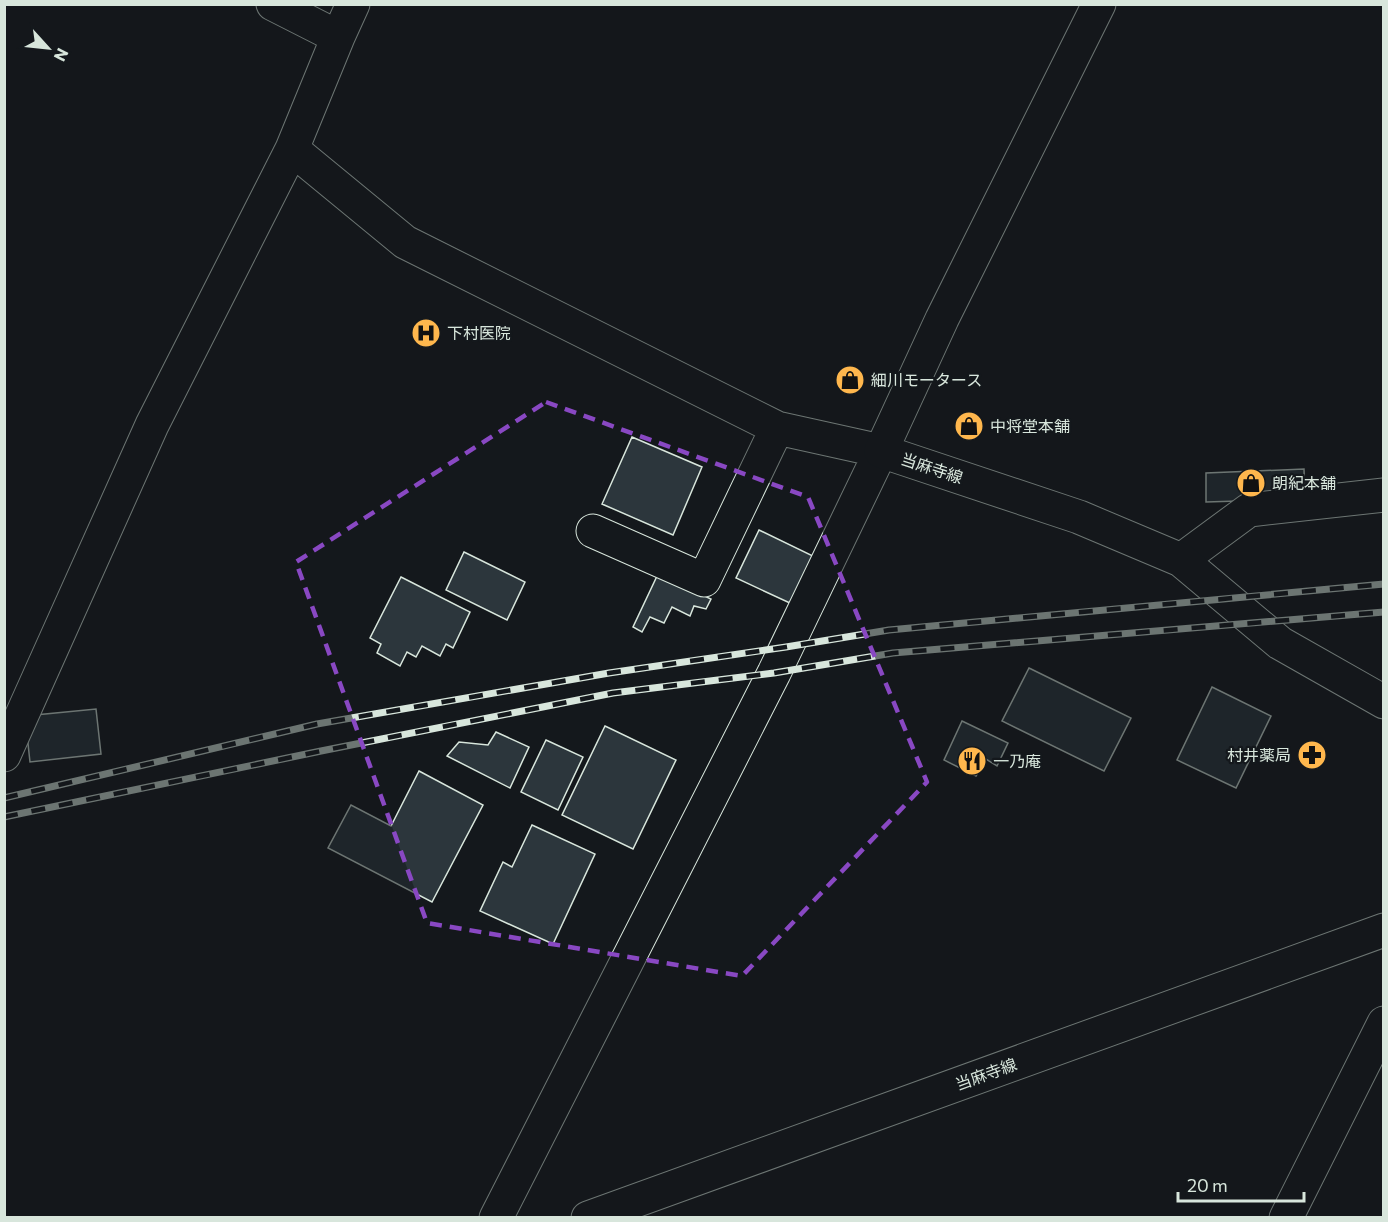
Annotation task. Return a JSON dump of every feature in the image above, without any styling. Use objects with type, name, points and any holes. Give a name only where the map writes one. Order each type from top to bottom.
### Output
[{"type":"street","points":[[273,4],[338,37]]},
{"type":"street","points":[[4,755],[152,425],[292,149],[353,4]]},
{"type":"street","name":"当麻寺線","points":[[1099,4],[948,308],[881,451],[1079,517],[1181,560],[1280,644],[1383,702]]},
{"type":"street","points":[[292,149],[405,242],[777,428],[881,451],[774,673],[496,1218]]},
{"type":"street","points":[[593,531],[704,579],[777,428]]},
{"type":"street","points":[[1181,560],[1249,510],[1383,495]]},
{"type":"street","name":"当麻寺線","points":[[588,1218],[1383,930]]},
{"type":"street","points":[[1286,1218],[1383,1023]]},
{"type":"highlighted area","points":[[546,402],[808,497],[927,782],[742,976],[427,923],[296,562]]},
{"type":"building","points":[[632,437],[702,467],[673,535],[602,504]]},
{"type":"building","points":[[1304,469],[1305,499],[1206,502],[1206,473]]},
{"type":"building","points":[[759,530],[815,557],[792,604],[736,578]]},
{"type":"building","points":[[464,552],[525,582],[507,620],[446,590]]},
{"type":"building","points":[[658,574],[711,599],[706,609],[694,606],[690,616],[672,607],[664,623],[650,617],[642,632],[633,627]]},
{"type":"building","points":[[401,577],[470,612],[453,648],[446,644],[440,656],[422,646],[416,657],[407,652],[400,666],[377,653],[381,644],[370,638]]},
{"type":"building","points":[[1029,668],[1131,718],[1104,771],[1002,721]]},
{"type":"building","points":[[1212,687],[1271,716],[1236,788],[1177,760]]},
{"type":"building","points":[[96,709],[101,754],[30,762],[25,716]]},
{"type":"building","points":[[962,721],[1008,743],[997,766],[986,759],[976,776],[944,760]]},
{"type":"building","points":[[605,726],[676,760],[633,849],[562,815]]},
{"type":"building","points":[[496,732],[529,747],[510,788],[447,756],[459,742],[488,745]]},
{"type":"building","points":[[546,740],[583,757],[558,810],[521,792]]},
{"type":"building","points":[[419,771],[483,805],[432,902],[328,848],[351,805],[391,826]]},
{"type":"building","points":[[532,825],[595,854],[553,944],[480,911],[503,862],[512,867]]},
{"type":"railway","points":[[4,798],[317,724],[609,673],[889,630],[1384,584]]},
{"type":"railway","points":[[4,817],[613,693],[774,673],[893,653],[1384,612]]},
{"type":"place","name":"下村医院","points":[[426,333]]},
{"type":"place","name":"細川モータース","points":[[850,380]]},
{"type":"place","name":"中将堂本舗","points":[[969,426]]},
{"type":"place","name":"朗紀本舗","points":[[1251,483]]},
{"type":"place","name":"村井薬局","points":[[1312,755]]},
{"type":"place","name":"一乃庵","points":[[972,761]]}]
